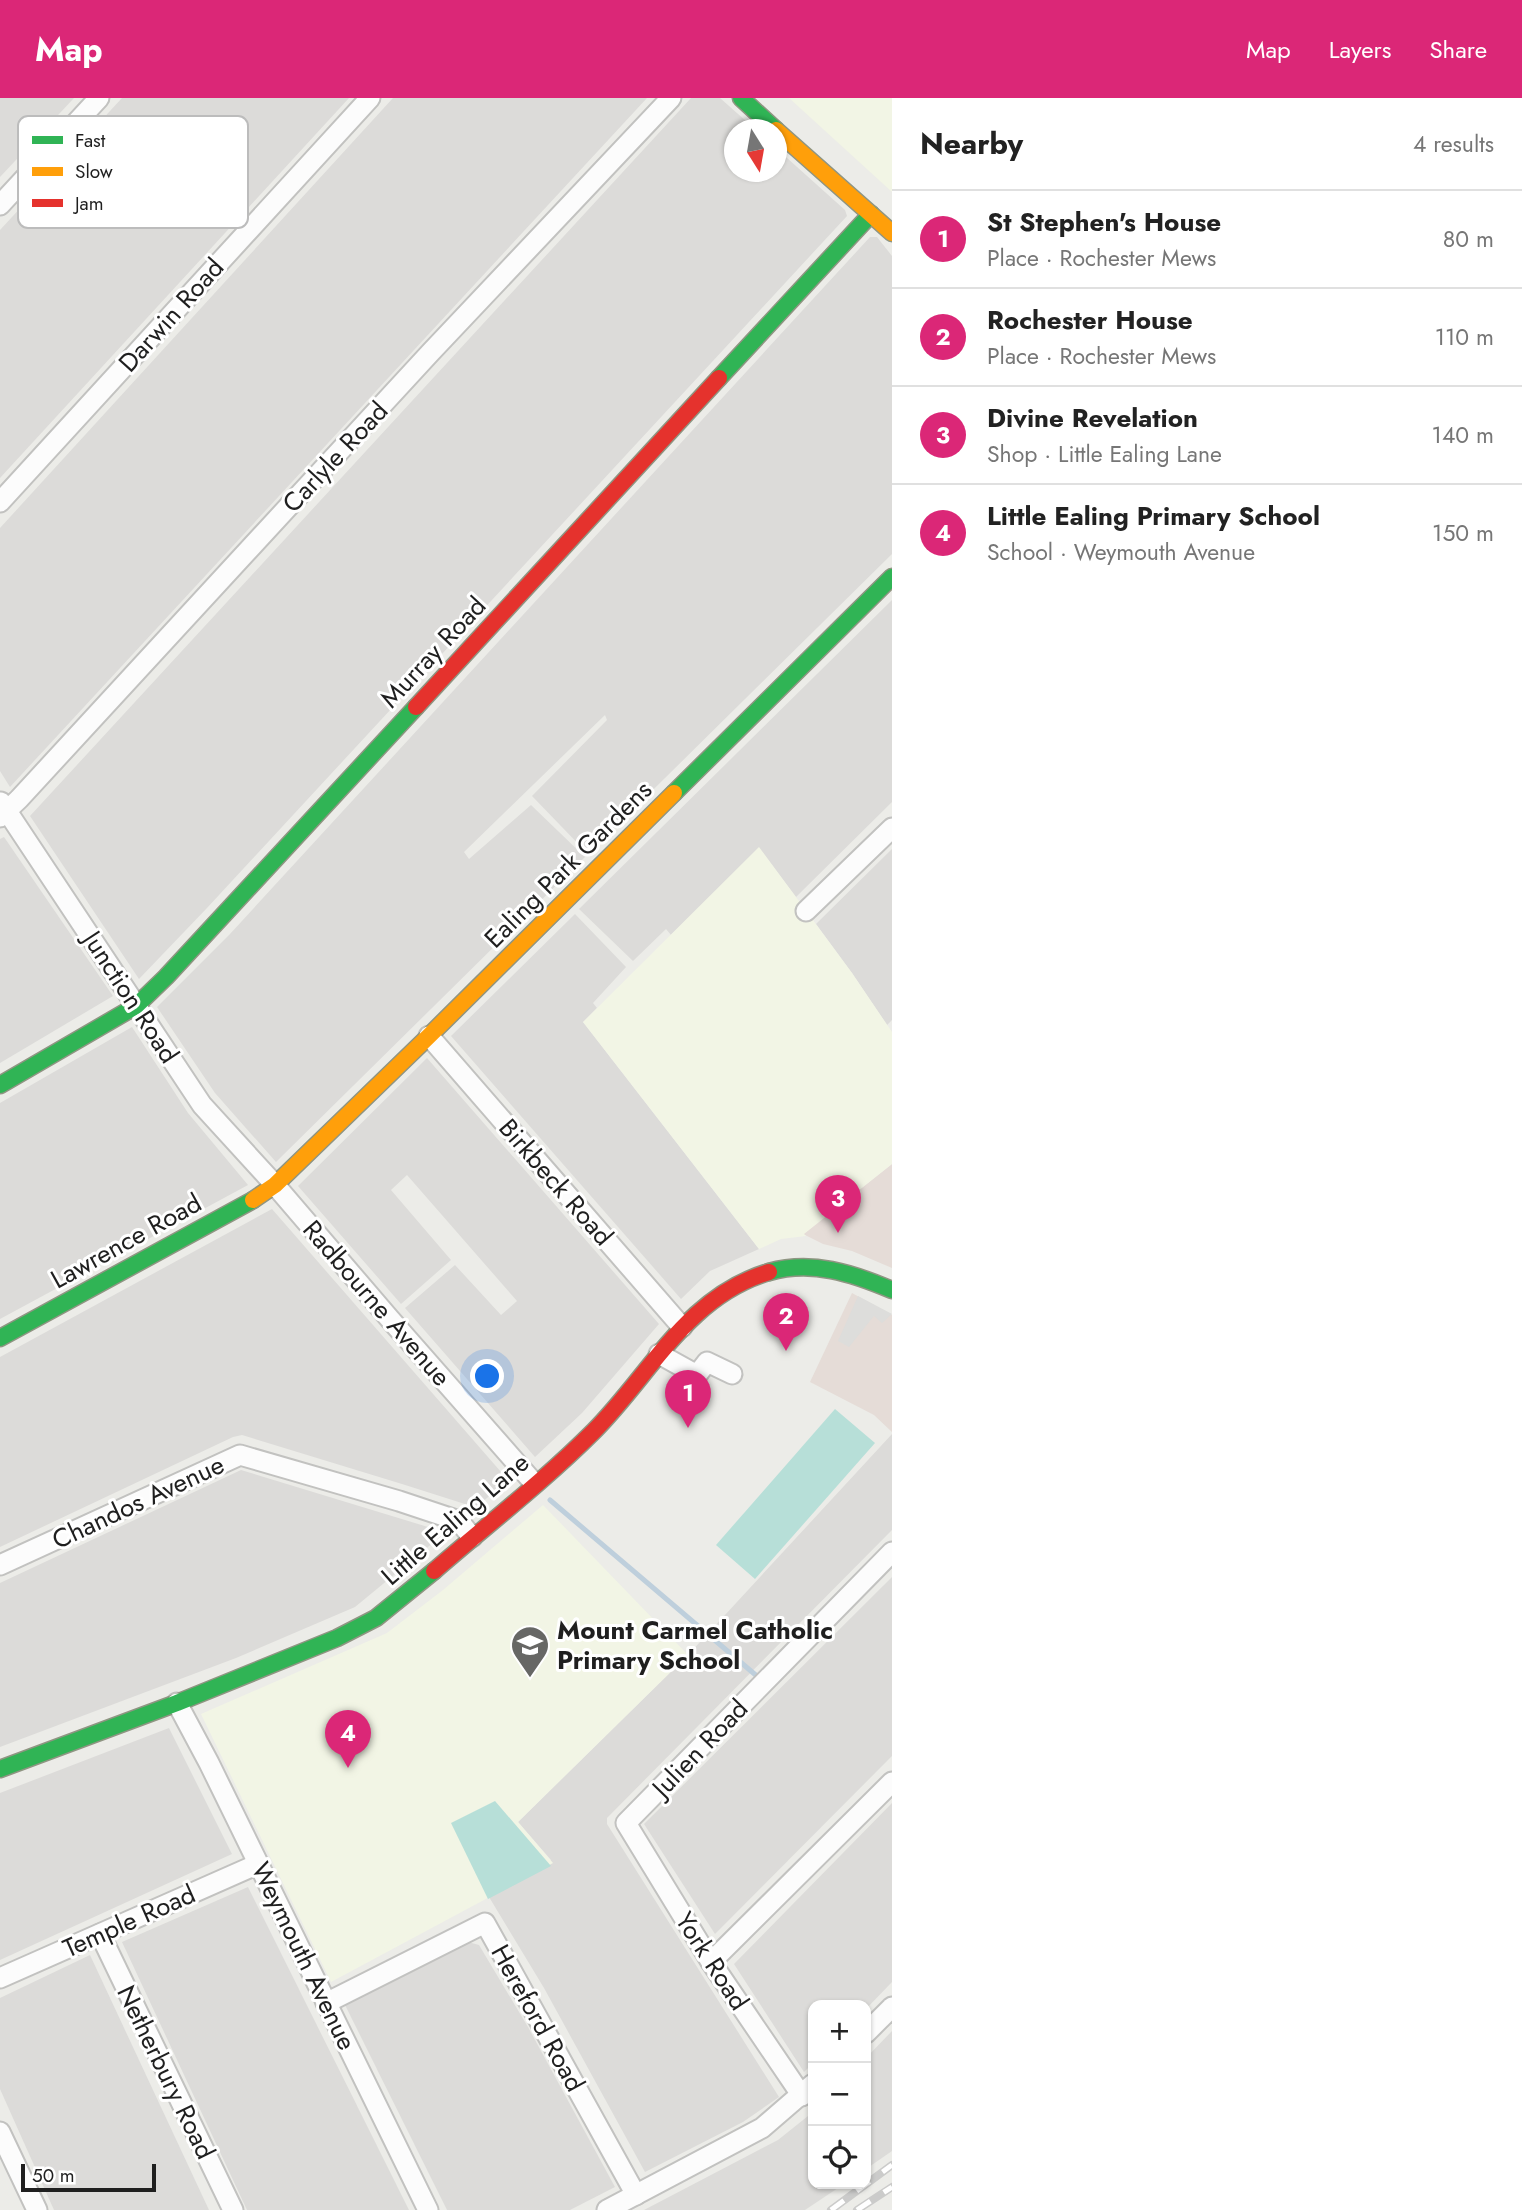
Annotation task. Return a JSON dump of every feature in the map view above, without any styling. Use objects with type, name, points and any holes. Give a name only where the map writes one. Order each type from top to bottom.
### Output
[{"type":"street","points":[[82,116],[99,98]]},
{"type":"street","name":"Darwin Road","points":[[0,502],[370,98]]},
{"type":"street","name":"Carlyle Road","points":[[2,809],[671,98]]},
{"type":"street","points":[[741,98],[764,119]]},
{"type":"street","points":[[787,140],[892,233]]},
{"type":"street","points":[[0,205],[18,186]]},
{"type":"street","name":"Murray Road","points":[[0,1085],[136,1006],[166,977],[871,214]]},
{"type":"street","name":"Ealing Park Gardens","points":[[275,1185],[892,577]]},
{"type":"street","name":"Junction Road","points":[[2,809],[202,1105],[275,1185]]},
{"type":"street","points":[[806,911],[892,828]]},
{"type":"street","name":"Birkbeck Road","points":[[429,1036],[682,1327]]},
{"type":"street","name":"Lawrence Road","points":[[0,1338],[275,1185]]},
{"type":"street","name":"Radbourne Avenue","points":[[275,1185],[534,1483]]},
{"type":"street","name":"Little Ealing Lane","points":[[0,1769],[177,1703],[368,1623],[399,1601],[593,1432],[682,1327],[725,1291],[758,1275],[778,1269],[823,1267],[851,1273],[892,1290]]},
{"type":"street","points":[[659,1354],[697,1375],[707,1362],[732,1374]]},
{"type":"street","name":"Chandos Avenue","points":[[0,1565],[240,1455],[459,1521],[472,1537]]},
{"type":"street","name":"Julien Road","points":[[626,1823],[892,1552]]},
{"type":"street","name":"Weymouth Avenue","points":[[177,1703],[428,2210]]},
{"type":"street","points":[[711,1962],[892,1783]]},
{"type":"street","name":"York Road","points":[[626,1823],[711,1962],[807,2090]]},
{"type":"street","name":"Temple Road","points":[[0,1978],[258,1864]]},
{"type":"street","name":"Hereford Road","points":[[326,2003],[485,1923],[636,2195]]},
{"type":"street","name":"Netherbury Road","points":[[100,1934],[233,2210]]},
{"type":"street","points":[[871,2028],[892,2007]]},
{"type":"street","points":[[607,2210],[762,2128],[807,2090]]},
{"type":"street","points":[[0,2132],[37,2210]]},
{"type":"shaded area","points":[[0,98],[74,98],[57,116],[18,116],[18,158],[0,177]]},
{"type":"shaded area","points":[[122,98],[349,98],[248,208],[248,116],[105,116]]},
{"type":"shaded area","points":[[393,98],[647,98],[10,787],[0,771],[0,528]]},
{"type":"shaded area","points":[[691,98],[720,98],[744,119],[724,119],[724,182],[787,182],[787,158],[845,210],[847,216],[139,979],[30,816]]},
{"type":"shaded area","points":[[789,98],[892,98],[892,192]]},
{"type":"shaded area","points":[[18,211],[18,228],[230,228],[0,478],[0,230]]},
{"type":"shaded area","points":[[870,237],[877,237],[892,256],[892,554],[588,854],[532,796],[607,720],[605,715],[464,852],[469,859],[531,805],[585,857],[276,1162],[215,1093],[157,1007],[230,934]]},
{"type":"shaded area","points":[[892,600],[892,802],[796,897],[759,848],[671,935],[666,929],[633,961],[579,909]]},
{"type":"shaded area","points":[[4,837],[113,996],[0,1063],[0,839]]},
{"type":"shaded area","points":[[759,847],[892,1032],[892,1164],[804,1234],[806,1236],[781,1239],[759,1249],[583,1022]]},
{"type":"shaded area","points":[[892,849],[892,1020],[887,1025],[816,924]]},
{"type":"shaded area","points":[[575,914],[626,967],[593,1003],[597,1008],[583,1022],[759,1249],[710,1271],[681,1299],[451,1036]]},
{"type":"shaded area","points":[[132,1027],[188,1113],[248,1185],[0,1319],[0,1103]]},
{"type":"shaded area","points":[[427,1058],[659,1324],[582,1413],[535,1457],[405,1308],[455,1265],[501,1315],[517,1301],[407,1175],[391,1190],[451,1260],[401,1304],[298,1186]]},
{"type":"shaded area","points":[[892,1164],[892,1268],[852,1251],[823,1244],[803,1234]]},
{"type":"shaded area","points":[[272,1209],[508,1480],[473,1510],[468,1505],[242,1435],[0,1547],[0,1357]]},
{"type":"shaded area","points":[[852,1293],[892,1315],[892,1432],[874,1415],[810,1382]]},
{"type":"shaded area","points":[[858,1296],[892,1314],[882,1323],[874,1316],[849,1347],[838,1341]]},
{"type":"shaded area","points":[[835,1409],[875,1443],[755,1579],[716,1545]]},
{"type":"shaded area","points":[[892,1434],[892,1530],[607,1818],[607,1824],[779,2097],[743,2122],[645,2172],[544,1988],[489,1897],[551,1860],[518,1822],[688,1655]]},
{"type":"shaded area","points":[[241,1470],[428,1527],[434,1542],[355,1607],[236,1658],[0,1747],[0,1583]]},
{"type":"shaded area","points":[[543,1505],[688,1655],[518,1822],[553,1863],[331,1982],[201,1714],[387,1633],[443,1590]]},
{"type":"shaded area","points":[[892,1577],[892,1756],[715,1934],[644,1824]]},
{"type":"shaded area","points":[[169,1728],[232,1854],[0,1960],[0,1793]]},
{"type":"shaded area","points":[[495,1801],[551,1866],[488,1899],[451,1823]]},
{"type":"shaded area","points":[[892,1803],[892,1982],[871,2004],[871,2000],[808,2000],[808,2068],[804,2072],[734,1964]]},
{"type":"shaded area","points":[[248,1887],[409,2210],[247,2210],[122,1942]]},
{"type":"shaded area","points":[[468,1942],[479,1945],[528,2027],[615,2187],[570,2210],[447,2210],[345,2005]]},
{"type":"shaded area","points":[[90,1955],[209,2210],[54,2210],[0,2089],[0,1998]]},
{"type":"shaded area","points":[[892,2031],[892,2151],[871,2166],[871,2063],[871,2053]]},
{"type":"shaded area","points":[[808,2116],[808,2189],[836,2189],[805,2210],[644,2210],[778,2140]]},
{"type":"waterway","points":[[550,1500],[758,1677]]},
{"type":"railway","points":[[831,2210],[892,2165]]},
{"type":"railway","points":[[857,2210],[892,2187]]},
{"type":"traffic: fast","points":[[741,98],[764,119]]},
{"type":"traffic: fast","points":[[719,378],[871,214]]},
{"type":"traffic: fast","points":[[674,793],[892,577]]},
{"type":"traffic: fast","points":[[0,1085],[136,1006],[416,707]]},
{"type":"traffic: fast","points":[[0,1338],[253,1200]]},
{"type":"traffic: fast","points":[[769,1272],[801,1267],[832,1270],[892,1290]]},
{"type":"traffic: fast","points":[[0,1769],[177,1703],[337,1638],[376,1618],[434,1571]]},
{"type":"traffic: slow","points":[[787,140],[892,233]]},
{"type":"traffic: slow","points":[[253,1200],[275,1185],[674,793]]},
{"type":"traffic: jam","points":[[416,707],[719,378]]},
{"type":"traffic: jam","points":[[434,1571],[594,1431],[692,1318],[740,1283],[769,1272]]},
{"type":"place","name":"Divine Revelation","points":[[838,1233]]},
{"type":"place","name":"Rochester House","points":[[786,1351]]},
{"type":"place","name":"St Stephen's House","points":[[688,1428]]},
{"type":"place","name":"Mount Carmel Catholic Primary School","points":[[530,1679]]},
{"type":"place","name":"Little Ealing Primary School","points":[[348,1768]]}]
